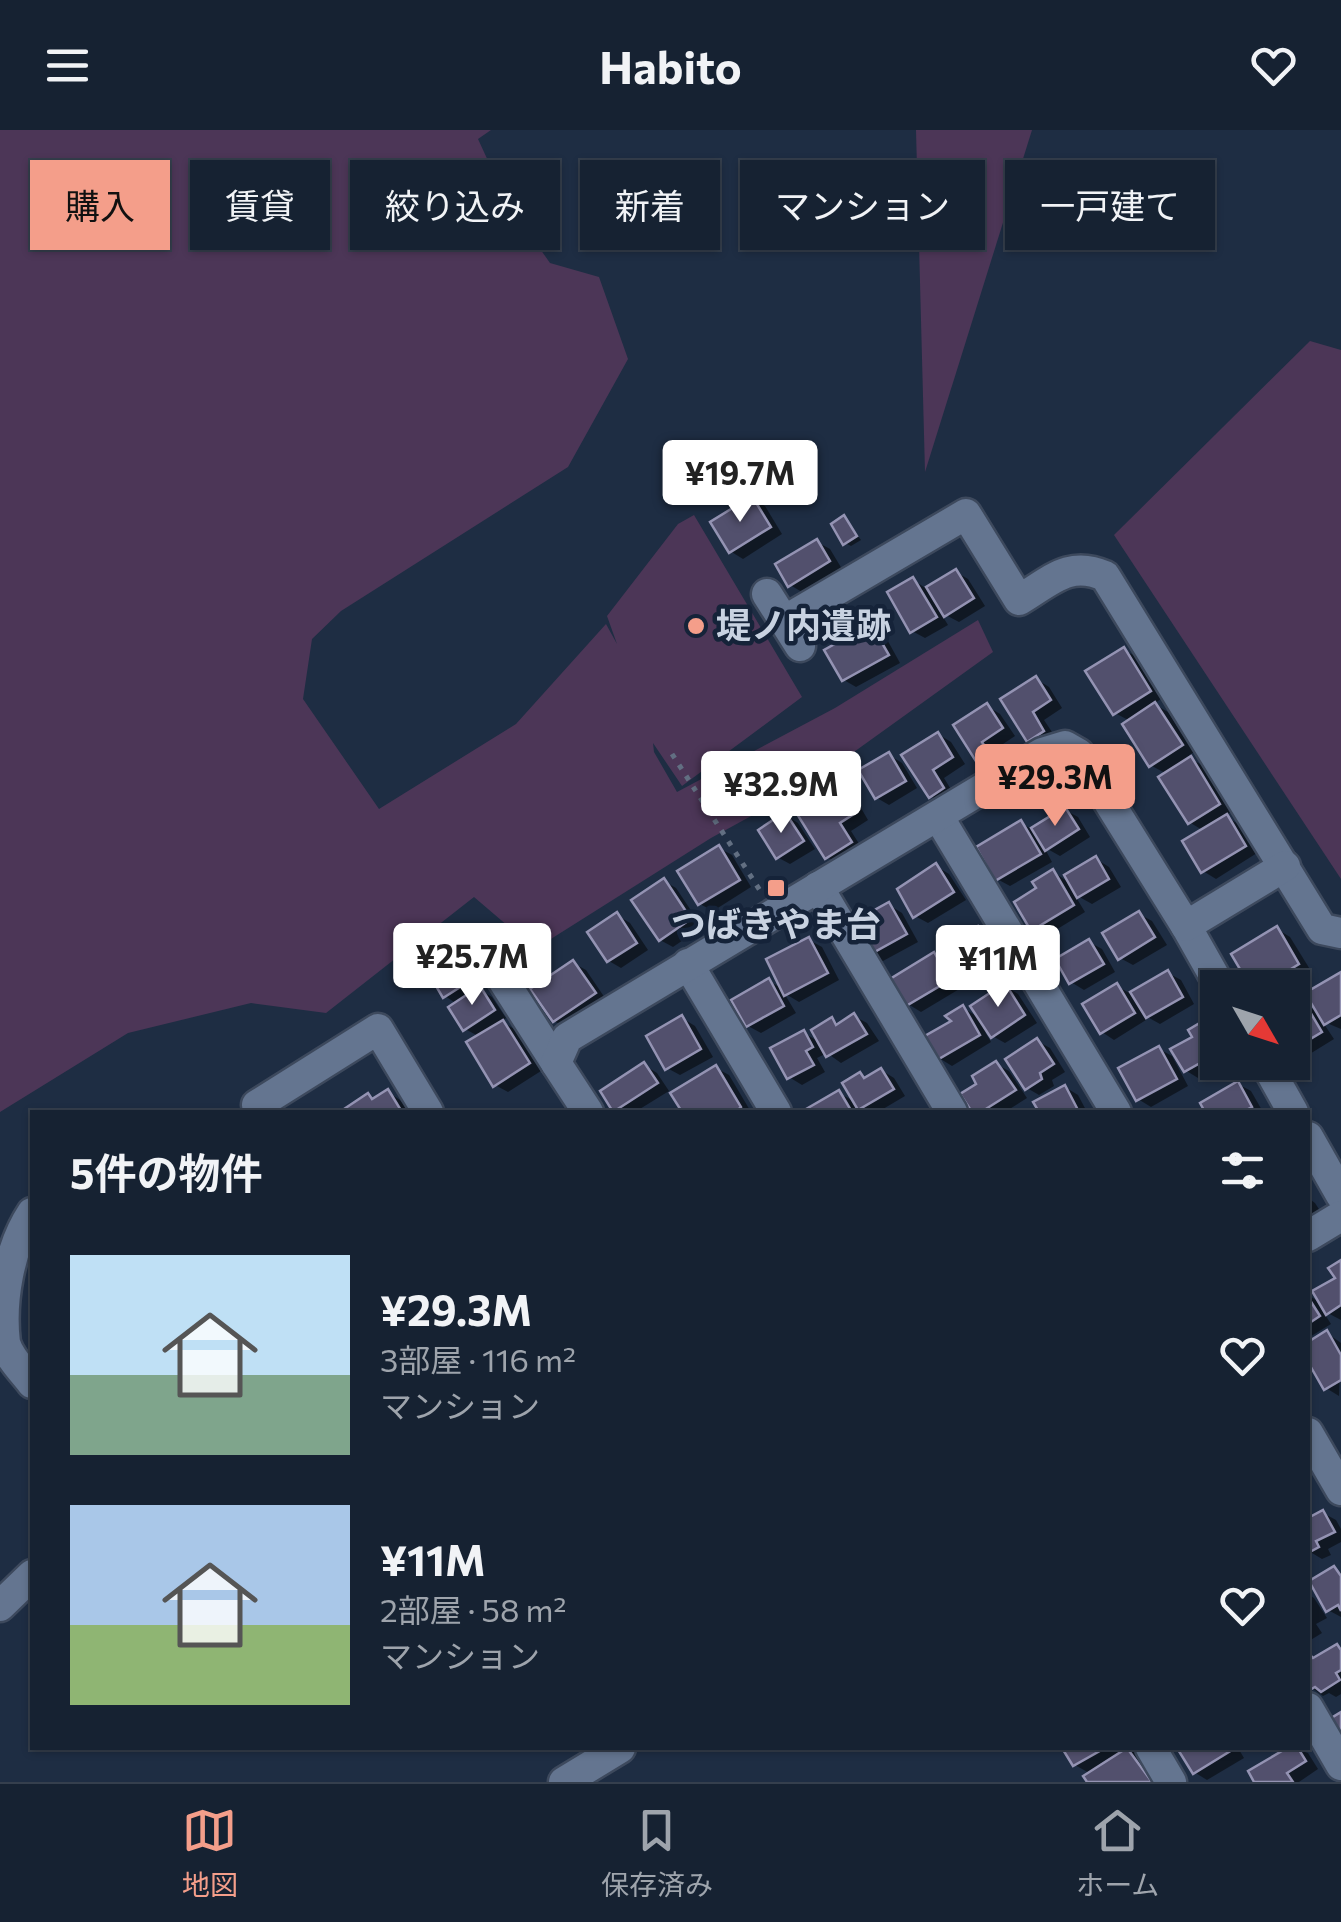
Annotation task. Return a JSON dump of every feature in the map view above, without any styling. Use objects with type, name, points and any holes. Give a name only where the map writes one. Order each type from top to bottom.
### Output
[{"type":"street","points":[[767,594],[792,634],[966,514],[1019,600],[1067,572],[1085,567],[1106,576],[1322,928],[1341,933]]},
{"type":"street","points":[[556,1063],[567,1038],[1042,753],[1065,746],[1079,754],[1212,970]]},
{"type":"street","points":[[938,816],[1115,1110]]},
{"type":"street","points":[[1186,926],[1285,866]]},
{"type":"street","points":[[818,887],[951,1110]]},
{"type":"street","points":[[688,964],[775,1110]]},
{"type":"street","points":[[500,977],[587,1110]]},
{"type":"street","points":[[261,1110],[257,1104],[378,1029],[427,1110]]},
{"type":"street","points":[[1275,1080],[1293,1110]]},
{"type":"street","points":[[1310,1141],[1341,1195]]},
{"type":"street","points":[[30,1216],[10,1256],[2,1324],[12,1358],[30,1380]]},
{"type":"street","points":[[1310,1235],[1341,1216]]},
{"type":"street","points":[[1310,1436],[1341,1490]]},
{"type":"street","points":[[0,1606],[30,1577]]},
{"type":"street","points":[[1310,1711],[1341,1764]]},
{"type":"street","points":[[564,1782],[617,1750]]},
{"type":"street","points":[[1152,1750],[1171,1782]]},
{"type":"path","points":[[672,754],[774,911]]},
{"type":"shaded area","points":[[0,130],[491,130],[478,139],[488,160],[350,160],[350,250],[541,250],[550,263],[599,277],[628,359],[568,467],[341,611],[312,639],[303,699],[379,809],[516,724],[606,624],[617,644],[607,616],[678,524],[694,515],[802,697],[682,786],[653,743],[654,752],[677,792],[835,708],[978,620],[993,652],[808,785],[711,838],[535,949],[474,897],[326,1013],[251,1003],[128,1033],[0,1112]]},
{"type":"shaded area","points":[[916,130],[1032,130],[1023,160],[1005,160],[1005,216],[925,472],[919,250],[985,250],[985,160],[917,160]]},
{"type":"shaded area","points":[[1310,341],[1341,350],[1341,879],[1114,535]]},
{"type":"building","points":[[752,496],[771,527],[729,553],[710,522]]},
{"type":"building","points":[[844,515],[857,536],[843,545],[831,524]]},
{"type":"building","points":[[817,539],[830,561],[788,587],[775,564]]},
{"type":"building","points":[[956,569],[974,598],[944,617],[926,587]]},
{"type":"building","points":[[913,577],[937,617],[910,633],[887,592]]},
{"type":"building","points":[[871,624],[889,655],[842,681],[824,650]]},
{"type":"building","points":[[1124,647],[1151,691],[1113,715],[1085,671]]},
{"type":"building","points":[[1036,676],[1051,700],[1033,712],[1044,731],[1027,742],[1000,699]]},
{"type":"building","points":[[1155,702],[1183,745],[1149,767],[1122,724]]},
{"type":"building","points":[[987,703],[1003,728],[982,742],[992,758],[979,766],[953,725]]},
{"type":"building","points":[[938,732],[953,757],[933,770],[944,788],[929,798],[901,755]]},
{"type":"building","points":[[889,752],[906,781],[875,799],[858,770]]},
{"type":"building","points":[[1191,756],[1220,804],[1188,824],[1158,777]]},
{"type":"building","points":[[841,786],[857,812],[840,823],[852,842],[825,859],[797,814]]},
{"type":"building","points":[[1065,807],[1079,829],[1045,851],[1031,828]]},
{"type":"building","points":[[785,812],[804,841],[776,859],[758,830]]},
{"type":"building","points":[[1227,814],[1246,846],[1201,873],[1182,841]]},
{"type":"building","points":[[1021,820],[1041,854],[995,881],[976,847]]},
{"type":"building","points":[[719,845],[740,880],[698,905],[677,871]]},
{"type":"building","points":[[1096,856],[1109,879],[1077,898],[1064,875]]},
{"type":"building","points":[[936,863],[954,892],[913,918],[897,889]]},
{"type":"building","points":[[1053,869],[1074,905],[1031,931],[1014,902],[1036,888],[1032,882]]},
{"type":"building","points":[[664,878],[691,919],[659,941],[631,900]]},
{"type":"building","points":[[889,902],[907,934],[869,955],[851,923]]},
{"type":"building","points":[[1139,911],[1155,937],[1118,960],[1102,933]]},
{"type":"building","points":[[617,912],[637,943],[607,962],[587,932]]},
{"type":"building","points":[[978,926],[995,955],[963,975],[945,945]]},
{"type":"building","points":[[1277,926],[1299,964],[1289,970],[1240,970],[1231,954]]},
{"type":"building","points":[[809,937],[828,973],[784,996],[766,959]]},
{"type":"building","points":[[1089,939],[1104,964],[1069,984],[1055,959]]},
{"type":"building","points":[[466,951],[479,975],[443,998],[429,974]]},
{"type":"building","points":[[934,952],[950,980],[906,1006],[890,979]]},
{"type":"building","points":[[573,960],[596,993],[553,1022],[530,989]]},
{"type":"building","points":[[1168,970],[1183,997],[1146,1018],[1130,992]]},
{"type":"building","points":[[1341,972],[1341,1015],[1324,1025],[1310,1001],[1310,990]]},
{"type":"building","points":[[769,978],[784,1006],[746,1027],[731,1000]]},
{"type":"building","points":[[1005,983],[1025,1015],[991,1038],[970,1006]]},
{"type":"building","points":[[1117,983],[1135,1013],[1100,1034],[1082,1004]]},
{"type":"building","points":[[480,986],[495,1010],[463,1031],[448,1007]]},
{"type":"building","points":[[963,1005],[980,1035],[937,1060],[923,1037],[951,1021],[945,1016]]},
{"type":"building","points":[[1310,1012],[1322,1032],[1310,1039]]},
{"type":"building","points":[[854,1013],[867,1034],[826,1057],[811,1030],[832,1017],[836,1025]]},
{"type":"building","points":[[682,1015],[701,1049],[665,1070],[646,1036]]},
{"type":"building","points":[[503,1020],[530,1063],[493,1087],[466,1042]]},
{"type":"building","points":[[1200,1023],[1200,1063],[1184,1072],[1170,1049],[1192,1037],[1188,1030]]},
{"type":"building","points":[[804,1030],[813,1047],[806,1051],[814,1065],[787,1079],[770,1048]]},
{"type":"building","points":[[1037,1038],[1054,1064],[1040,1073],[1042,1079],[1025,1090],[1005,1059]]},
{"type":"building","points":[[1159,1046],[1177,1079],[1136,1101],[1118,1068]]},
{"type":"building","points":[[996,1061],[1016,1090],[984,1110],[971,1110],[960,1094],[976,1084],[972,1076]]},
{"type":"building","points":[[644,1062],[658,1083],[616,1110],[612,1110],[600,1091]]},
{"type":"building","points":[[716,1065],[741,1107],[681,1110],[670,1093]]},
{"type":"building","points":[[881,1068],[894,1089],[858,1110],[842,1083],[860,1072],[864,1078]]},
{"type":"building","points":[[1238,1081],[1252,1107],[1204,1110],[1200,1103]]},
{"type":"building","points":[[1065,1085],[1078,1110],[1038,1110],[1033,1102]]},
{"type":"building","points":[[388,1089],[401,1110],[342,1110],[368,1093],[372,1099]]},
{"type":"building","points":[[839,1090],[851,1110],[804,1110]]},
{"type":"building","points":[[1341,1260],[1341,1305],[1326,1315],[1312,1291],[1335,1278],[1328,1268]]},
{"type":"building","points":[[1310,1300],[1320,1316],[1310,1323]]},
{"type":"building","points":[[1327,1330],[1341,1355],[1341,1380],[1324,1390],[1310,1366],[1310,1341]]},
{"type":"building","points":[[1323,1510],[1335,1532],[1316,1541],[1319,1547],[1310,1552],[1310,1517]]},
{"type":"building","points":[[1334,1566],[1341,1576],[1341,1611],[1338,1605],[1326,1612],[1310,1580]]},
{"type":"building","points":[[1337,1644],[1341,1650],[1341,1670],[1336,1673],[1340,1680],[1321,1692],[1315,1687],[1310,1690],[1310,1655],[1313,1658]]},
{"type":"building","points":[[1341,1712],[1341,1740],[1328,1720]]},
{"type":"building","points":[[1063,1750],[1101,1750],[1073,1766]]},
{"type":"building","points":[[1128,1750],[1152,1782],[1087,1782],[1083,1776]]},
{"type":"building","points":[[1178,1750],[1232,1750],[1193,1774]]},
{"type":"building","points":[[1284,1750],[1299,1750],[1306,1761],[1287,1773],[1293,1782],[1254,1782],[1248,1771]]},
{"type":"place","name":"堤ノ内遺跡","points":[[696,626]]},
{"type":"place","name":"つばきやま台","points":[[776,888]]}]
